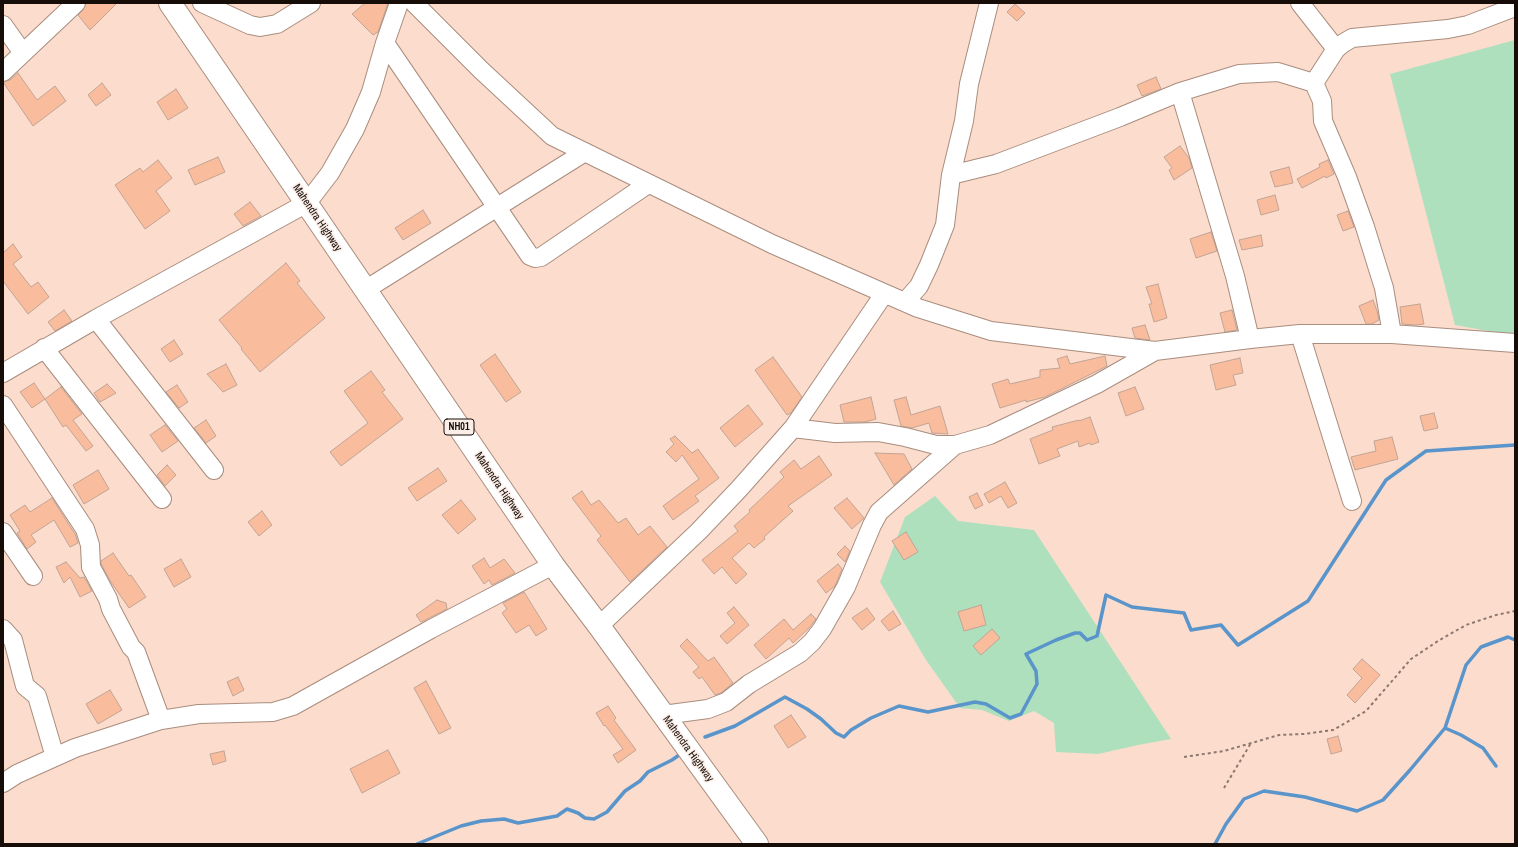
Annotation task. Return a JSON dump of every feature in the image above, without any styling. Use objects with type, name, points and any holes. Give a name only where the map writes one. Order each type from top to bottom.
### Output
[{"type":"highway","name":"Mahendra Highway","points":[[170,3],[553,565],[757,844]]},
{"type":"street","points":[[3,72],[76,3]]},
{"type":"street","points":[[202,3],[250,25],[260,27],[277,24],[311,3]]},
{"type":"street","points":[[3,373],[96,318],[307,203],[330,173],[355,129],[371,92],[385,43],[399,3]]},
{"type":"street","points":[[414,3],[481,70],[552,136],[772,244],[884,294],[943,317],[991,331],[1155,351],[1300,334],[1392,334],[1515,343]]},
{"type":"street","points":[[905,302],[919,286],[945,225],[951,175],[964,121],[969,84],[989,3]]},
{"type":"street","points":[[1300,3],[1336,50]]},
{"type":"street","points":[[1314,83],[1336,50],[1352,38],[1448,29],[1468,25],[1515,7]]},
{"type":"street","points":[[3,25],[23,54]]},
{"type":"street","points":[[385,43],[530,256],[535,258],[541,257],[648,184]]},
{"type":"street","points":[[951,175],[996,164],[1120,117],[1180,92],[1239,74],[1278,72],[1314,83],[1322,101],[1323,121],[1347,177],[1365,227],[1384,288],[1392,334]]},
{"type":"street","points":[[1180,92],[1235,276],[1250,339]]},
{"type":"street","points":[[365,290],[498,208],[585,152]]},
{"type":"street","points":[[599,626],[698,532],[739,489],[793,428],[884,294]]},
{"type":"street","points":[[96,318],[214,470]]},
{"type":"street","points":[[1300,334],[1352,501]]},
{"type":"street","points":[[44,348],[162,499]]},
{"type":"street","points":[[793,428],[835,433],[878,432],[906,437],[936,445],[955,445],[990,435],[1097,384],[1155,351]]},
{"type":"street","points":[[3,405],[85,529],[90,545],[90,567],[108,599],[111,609],[136,652],[161,720]]},
{"type":"street","points":[[663,715],[708,710],[726,702],[749,684],[800,653],[812,642],[822,629],[846,588],[872,525],[879,512],[955,445]]},
{"type":"street","points":[[3,532],[33,576]]},
{"type":"street","points":[[3,783],[17,774],[75,748],[161,720],[199,714],[273,712],[293,706],[432,629],[553,565]]},
{"type":"street","points":[[3,628],[13,640],[25,686],[37,696],[55,757]]},
{"type":"path","points":[[1184,757],[1224,751],[1279,735],[1304,734],[1334,730],[1366,711],[1411,659],[1438,641],[1466,624],[1515,611]]},
{"type":"path","points":[[1224,788],[1252,742]]},
{"type":"green space","points":[[1515,40],[1515,336],[1455,325],[1390,74]]},
{"type":"green space","points":[[935,496],[958,521],[1034,530],[1171,739],[1098,754],[1056,752],[1054,723],[1034,711],[1009,721],[982,710],[960,708],[926,660],[880,582],[905,517]]},
{"type":"building","points":[[86,3],[117,3],[90,30],[78,15],[83,10]]},
{"type":"building","points":[[365,3],[388,3],[378,32],[373,35],[352,14]]},
{"type":"building","points":[[1015,4],[1025,13],[1017,21],[1007,12]]},
{"type":"building","points":[[18,73],[37,100],[55,86],[66,101],[33,126],[3,82],[10,80]]},
{"type":"building","points":[[1156,77],[1161,89],[1142,96],[1137,85]]},
{"type":"building","points":[[102,83],[111,95],[96,106],[88,95]]},
{"type":"building","points":[[176,89],[188,108],[168,120],[157,102]]},
{"type":"building","points":[[1180,146],[1189,158],[1192,168],[1174,180],[1169,170],[1172,168],[1164,157]]},
{"type":"building","points":[[218,157],[225,172],[195,185],[188,170]]},
{"type":"building","points":[[158,160],[172,178],[156,191],[170,211],[145,229],[115,185],[140,168],[143,172]]},
{"type":"building","points":[[1328,160],[1334,174],[1326,178],[1325,176],[1302,188],[1297,179],[1320,167],[1319,164]]},
{"type":"building","points":[[1289,167],[1293,183],[1275,187],[1270,172]]},
{"type":"building","points":[[1275,195],[1279,210],[1261,215],[1257,200]]},
{"type":"building","points":[[250,202],[261,216],[243,226],[234,214]]},
{"type":"building","points":[[423,210],[431,223],[403,240],[395,228]]},
{"type":"building","points":[[1348,211],[1354,227],[1343,231],[1337,215]]},
{"type":"building","points":[[1211,232],[1217,251],[1196,258],[1190,239]]},
{"type":"building","points":[[1261,235],[1263,246],[1242,250],[1239,240]]},
{"type":"building","points":[[13,244],[22,257],[13,264],[31,287],[38,282],[49,297],[28,314],[3,281],[3,251],[4,252]]},
{"type":"building","points":[[286,263],[300,281],[297,283],[325,318],[260,372],[219,320]]},
{"type":"building","points":[[1158,284],[1167,318],[1154,322],[1149,304],[1152,304],[1146,287]]},
{"type":"building","points":[[1373,300],[1379,320],[1372,324],[1366,324],[1359,306]]},
{"type":"building","points":[[1420,304],[1424,324],[1402,324],[1400,307]]},
{"type":"building","points":[[64,310],[72,321],[55,331],[48,322]]},
{"type":"building","points":[[1232,310],[1237,330],[1225,332],[1220,313]]},
{"type":"building","points":[[1145,325],[1150,340],[1135,338],[1132,328]]},
{"type":"building","points":[[174,340],[183,354],[170,362],[161,349]]},
{"type":"building","points":[[495,354],[521,392],[506,402],[480,365]]},
{"type":"building","points":[[1067,356],[1070,364],[1105,356],[1107,366],[1045,397],[1026,402],[1026,400],[1000,408],[992,384],[1008,379],[1010,384],[1040,377],[1040,370],[1060,368],[1057,359]]},
{"type":"building","points":[[773,357],[802,397],[791,413],[787,415],[755,370]]},
{"type":"building","points":[[1240,358],[1243,373],[1233,375],[1236,385],[1216,390],[1210,365]]},
{"type":"building","points":[[226,364],[237,385],[223,392],[207,374]]},
{"type":"building","points":[[371,371],[385,390],[382,392],[403,419],[341,466],[330,452],[368,423],[344,391]]},
{"type":"building","points":[[34,383],[45,399],[32,408],[20,392]]},
{"type":"building","points":[[107,384],[116,393],[100,402],[94,393]]},
{"type":"building","points":[[177,385],[188,402],[179,408],[166,392]]},
{"type":"building","points":[[61,387],[82,414],[73,420],[93,446],[86,451],[66,425],[63,427],[45,399]]},
{"type":"building","points":[[1135,387],[1144,409],[1126,416],[1118,393]]},
{"type":"building","points":[[871,397],[876,419],[865,422],[844,422],[840,405]]},
{"type":"building","points":[[906,397],[911,415],[940,406],[948,434],[932,433],[929,423],[912,428],[901,426],[894,400]]},
{"type":"building","points":[[748,405],[763,424],[735,447],[720,428]]},
{"type":"building","points":[[1434,413],[1438,428],[1424,431],[1420,416]]},
{"type":"building","points":[[1090,417],[1099,442],[1091,445],[1090,443],[1079,447],[1078,441],[1057,449],[1060,456],[1039,464],[1030,439],[1053,430],[1052,427]]},
{"type":"building","points":[[206,420],[216,436],[206,443],[194,428]]},
{"type":"building","points":[[165,425],[178,441],[162,452],[150,435]]},
{"type":"building","points":[[675,436],[692,453],[698,449],[719,478],[695,496],[699,501],[673,520],[663,506],[699,479],[682,455],[676,462],[666,452],[674,444],[670,439]]},
{"type":"building","points":[[1392,437],[1398,459],[1355,470],[1351,457],[1376,451],[1374,441]]},
{"type":"building","points":[[875,453],[904,454],[912,469],[894,485]]},
{"type":"building","points":[[819,456],[832,475],[788,506],[793,511],[764,537],[765,539],[754,548],[749,543],[732,558],[747,574],[736,584],[722,567],[714,574],[702,560],[738,531],[734,526],[784,477],[780,472],[794,460],[801,469]]},
{"type":"building","points":[[167,465],[176,475],[165,486],[157,475]]},
{"type":"building","points":[[438,468],[447,481],[417,501],[408,488]]},
{"type":"building","points":[[98,470],[109,489],[84,504],[73,485]]},
{"type":"building","points":[[1005,482],[1017,503],[1008,508],[1001,496],[989,503],[984,494]]},
{"type":"building","points":[[582,491],[591,505],[599,500],[618,523],[626,518],[638,535],[650,526],[667,547],[630,582],[597,540],[601,536],[572,498]]},
{"type":"building","points":[[977,493],[983,505],[975,509],[969,497]]},
{"type":"building","points":[[52,498],[75,534],[78,543],[70,547],[54,520],[31,535],[36,542],[27,549],[17,533],[20,531],[10,515],[25,505],[30,512]]},
{"type":"building","points":[[847,498],[864,518],[852,529],[834,508]]},
{"type":"building","points":[[461,500],[476,519],[458,534],[442,515]]},
{"type":"building","points":[[262,511],[272,525],[259,536],[248,522]]},
{"type":"building","points":[[906,532],[918,552],[904,560],[892,541]]},
{"type":"building","points":[[845,546],[850,551],[845,562],[837,554]]},
{"type":"building","points":[[113,553],[129,576],[131,575],[146,597],[129,608],[111,582],[101,564],[101,561]]},
{"type":"building","points":[[484,558],[490,568],[504,559],[515,573],[492,585],[489,580],[484,584],[472,566]]},
{"type":"building","points":[[181,559],[191,577],[174,587],[164,569]]},
{"type":"building","points":[[66,562],[80,578],[84,577],[92,591],[80,597],[70,577],[64,583],[56,567]]},
{"type":"building","points":[[838,564],[842,569],[835,586],[826,593],[817,581]]},
{"type":"building","points":[[524,592],[547,629],[536,636],[529,625],[516,633],[502,613],[507,609],[503,603]]},
{"type":"building","points":[[437,600],[446,603],[447,609],[421,622],[416,615]]},
{"type":"building","points":[[981,605],[986,625],[964,631],[958,612]]},
{"type":"building","points":[[734,607],[749,625],[727,644],[720,636],[735,623],[727,613]]},
{"type":"building","points":[[867,608],[875,619],[862,630],[852,618]]},
{"type":"building","points":[[893,611],[901,624],[889,631],[881,621]]},
{"type":"building","points":[[811,614],[816,619],[809,628],[793,643],[789,638],[766,659],[754,645],[784,619],[793,630]]},
{"type":"building","points":[[992,629],[1000,638],[981,655],[973,646]]},
{"type":"building","points":[[687,639],[708,661],[714,657],[733,683],[721,693],[715,695],[702,677],[699,679],[693,672],[699,667],[680,646]]},
{"type":"building","points":[[1362,659],[1380,675],[1355,703],[1347,695],[1362,678],[1353,669]]},
{"type":"building","points":[[238,677],[244,690],[233,696],[227,682]]},
{"type":"building","points":[[426,681],[451,728],[439,734],[414,688]]},
{"type":"building","points":[[110,690],[122,710],[98,724],[86,704]]},
{"type":"building","points":[[608,706],[616,718],[614,720],[636,750],[618,763],[613,755],[623,749],[605,725],[604,726],[596,713]]},
{"type":"building","points":[[791,715],[806,737],[788,748],[774,726]]},
{"type":"building","points":[[1338,736],[1342,751],[1331,754],[1327,739]]},
{"type":"building","points":[[388,750],[400,773],[362,793],[350,769]]},
{"type":"building","points":[[224,751],[226,761],[213,765],[210,754]]},
{"type":"waterway","points":[[705,737],[735,726],[785,697],[807,709],[821,719],[836,733],[844,737],[851,730],[871,718],[899,706],[928,712],[975,702],[986,704],[1010,718],[1021,714],[1037,684],[1036,671],[1026,654],[1075,633],[1080,633],[1087,640],[1097,636],[1106,595],[1132,607],[1184,613],[1191,630],[1221,625],[1238,645],[1308,601],[1386,480],[1426,451],[1515,445]]},
{"type":"waterway","points":[[1215,844],[1226,824],[1244,799],[1264,791],[1305,797],[1357,811],[1383,800],[1445,728],[1466,665],[1481,647],[1508,637],[1515,640]]},
{"type":"waterway","points":[[1445,728],[1461,735],[1483,748],[1496,766]]},
{"type":"waterway","points":[[417,844],[461,826],[481,821],[504,819],[518,823],[557,816],[567,809],[578,813],[585,818],[594,819],[607,812],[625,791],[640,781],[648,772],[672,760],[682,753]]}]
